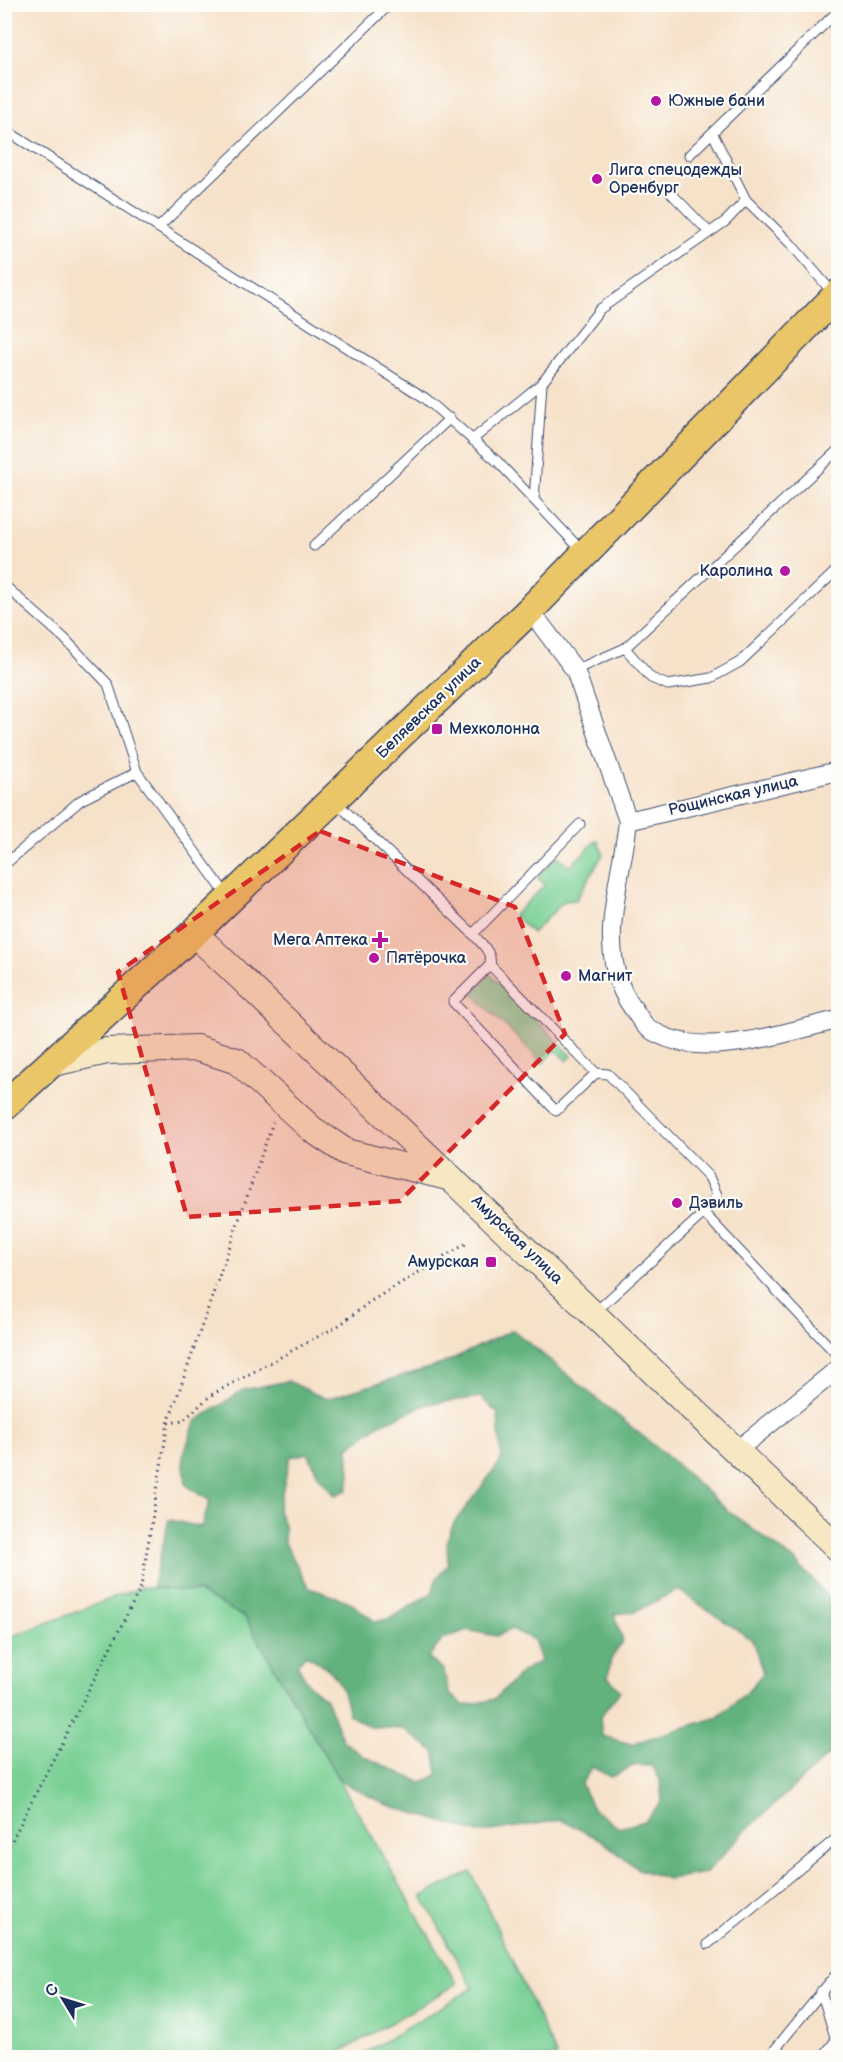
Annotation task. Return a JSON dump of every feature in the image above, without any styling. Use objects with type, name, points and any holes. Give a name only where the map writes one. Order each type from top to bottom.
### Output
[{"type":"main road","name":"Беляевская улица","points":[[4,1106],[194,933],[530,610],[837,295]]},
{"type":"street","points":[[530,610],[576,670],[628,821],[616,884],[612,931],[613,967],[627,1001],[647,1028],[682,1044],[719,1045],[838,1020]]},
{"type":"street","name":"Рощинская улица","points":[[628,821],[838,771]]},
{"type":"street","name":"Амурская улица","points":[[194,933],[838,1548]]},
{"type":"street","points":[[53,1063],[107,1051],[197,1048],[237,1061],[313,1131],[346,1152],[454,1179]]},
{"type":"street","points":[[736,1451],[838,1369]]},
{"type":"lane","points":[[159,227],[390,4]]},
{"type":"lane","points":[[689,155],[838,11]]},
{"type":"lane","points":[[4,129],[425,398],[498,462],[586,555]]},
{"type":"lane","points":[[713,134],[746,200],[791,244],[837,295]]},
{"type":"lane","points":[[670,192],[709,232]]},
{"type":"lane","points":[[472,440],[542,383],[600,309],[726,221],[746,200]]},
{"type":"lane","points":[[534,500],[542,383]]},
{"type":"lane","points":[[314,546],[450,418]]},
{"type":"lane","points":[[576,670],[625,648],[838,450]]},
{"type":"lane","points":[[625,648],[651,678],[668,685],[711,678],[740,662],[838,569]]},
{"type":"lane","points":[[4,585],[64,638],[108,684],[137,771],[230,899]]},
{"type":"lane","points":[[4,865],[81,800],[137,771]]},
{"type":"lane","points":[[333,800],[473,934],[488,952],[492,959],[490,966],[453,1002],[556,1111],[596,1073]]},
{"type":"lane","points":[[473,934],[580,824]]},
{"type":"lane","points":[[490,966],[596,1073],[608,1074],[709,1177],[717,1195],[704,1213],[592,1314]]},
{"type":"lane","points":[[704,1213],[838,1356]]},
{"type":"lane","points":[[708,1944],[838,1837]]},
{"type":"lane","points":[[768,2058],[838,1972]]},
{"type":"lane","points":[[821,1992],[836,2040],[822,2058]]},
{"type":"path","points":[[4,1856],[141,1587],[168,1423],[280,1102]]},
{"type":"path","points":[[168,1423],[183,1421],[211,1395],[341,1324],[371,1300],[469,1242]]},
{"type":"highlighted area","points":[[320,831],[515,907],[565,1034],[400,1201],[187,1217],[118,972]]},
{"type":"green space","points":[[597,839],[603,854],[576,900],[564,901],[532,933],[514,915],[545,885],[537,877],[558,856],[570,867]]},
{"type":"green space","points":[[490,974],[572,1056],[567,1061],[556,1050],[543,1063],[472,993]]},
{"type":"green space","points":[[513,1330],[667,1456],[728,1511],[793,1559],[838,1607],[838,1746],[742,1834],[706,1873],[668,1879],[638,1869],[601,1840],[561,1820],[478,1833],[385,1804],[340,1781],[245,1617],[198,1592],[152,1588],[169,1520],[201,1527],[210,1501],[186,1485],[183,1456],[195,1422],[243,1390],[288,1381],[326,1399],[442,1364]],"holes":[[[481,1397],[498,1414],[501,1461],[454,1523],[447,1540],[448,1564],[436,1580],[432,1593],[391,1618],[376,1622],[348,1601],[309,1588],[284,1541],[284,1526],[278,1510],[290,1457],[308,1453],[318,1475],[335,1495],[347,1490],[350,1476],[348,1448],[380,1424],[428,1404]],[[678,1590],[752,1640],[763,1673],[747,1692],[718,1717],[631,1744],[602,1736],[600,1717],[620,1691],[608,1677],[611,1659],[623,1641],[614,1614],[634,1612]],[[512,1629],[534,1640],[541,1661],[523,1671],[495,1699],[465,1706],[449,1694],[444,1670],[428,1658],[443,1639],[467,1630],[496,1636]],[[305,1655],[331,1671],[344,1694],[349,1715],[370,1727],[404,1729],[435,1752],[437,1775],[422,1783],[363,1756],[343,1741],[326,1699],[309,1685],[297,1664]],[[635,1765],[652,1766],[660,1780],[662,1801],[645,1821],[619,1828],[593,1809],[581,1784],[592,1767],[611,1777]]]},
{"type":"green space","points":[[141,1587],[198,1592],[245,1617],[457,1984],[332,2057],[5,2058],[5,1639]]},
{"type":"green space","points":[[471,1872],[557,2057],[358,2057],[473,1988],[422,1896]]},
{"type":"place","name":"Южные бани","points":[[656,101]]},
{"type":"place","name":"Лига спецодежды Оренбург","points":[[597,179]]},
{"type":"place","name":"Каролина","points":[[785,571]]},
{"type":"place","name":"Мехколонна","points":[[437,729]]},
{"type":"place","name":"Мега Аптека","points":[[380,940]]},
{"type":"place","name":"Пятёрочка","points":[[374,958]]},
{"type":"place","name":"Магнит","points":[[566,976]]},
{"type":"place","name":"Дэвиль","points":[[677,1203]]},
{"type":"place","name":"Амурская","points":[[491,1262]]}]
